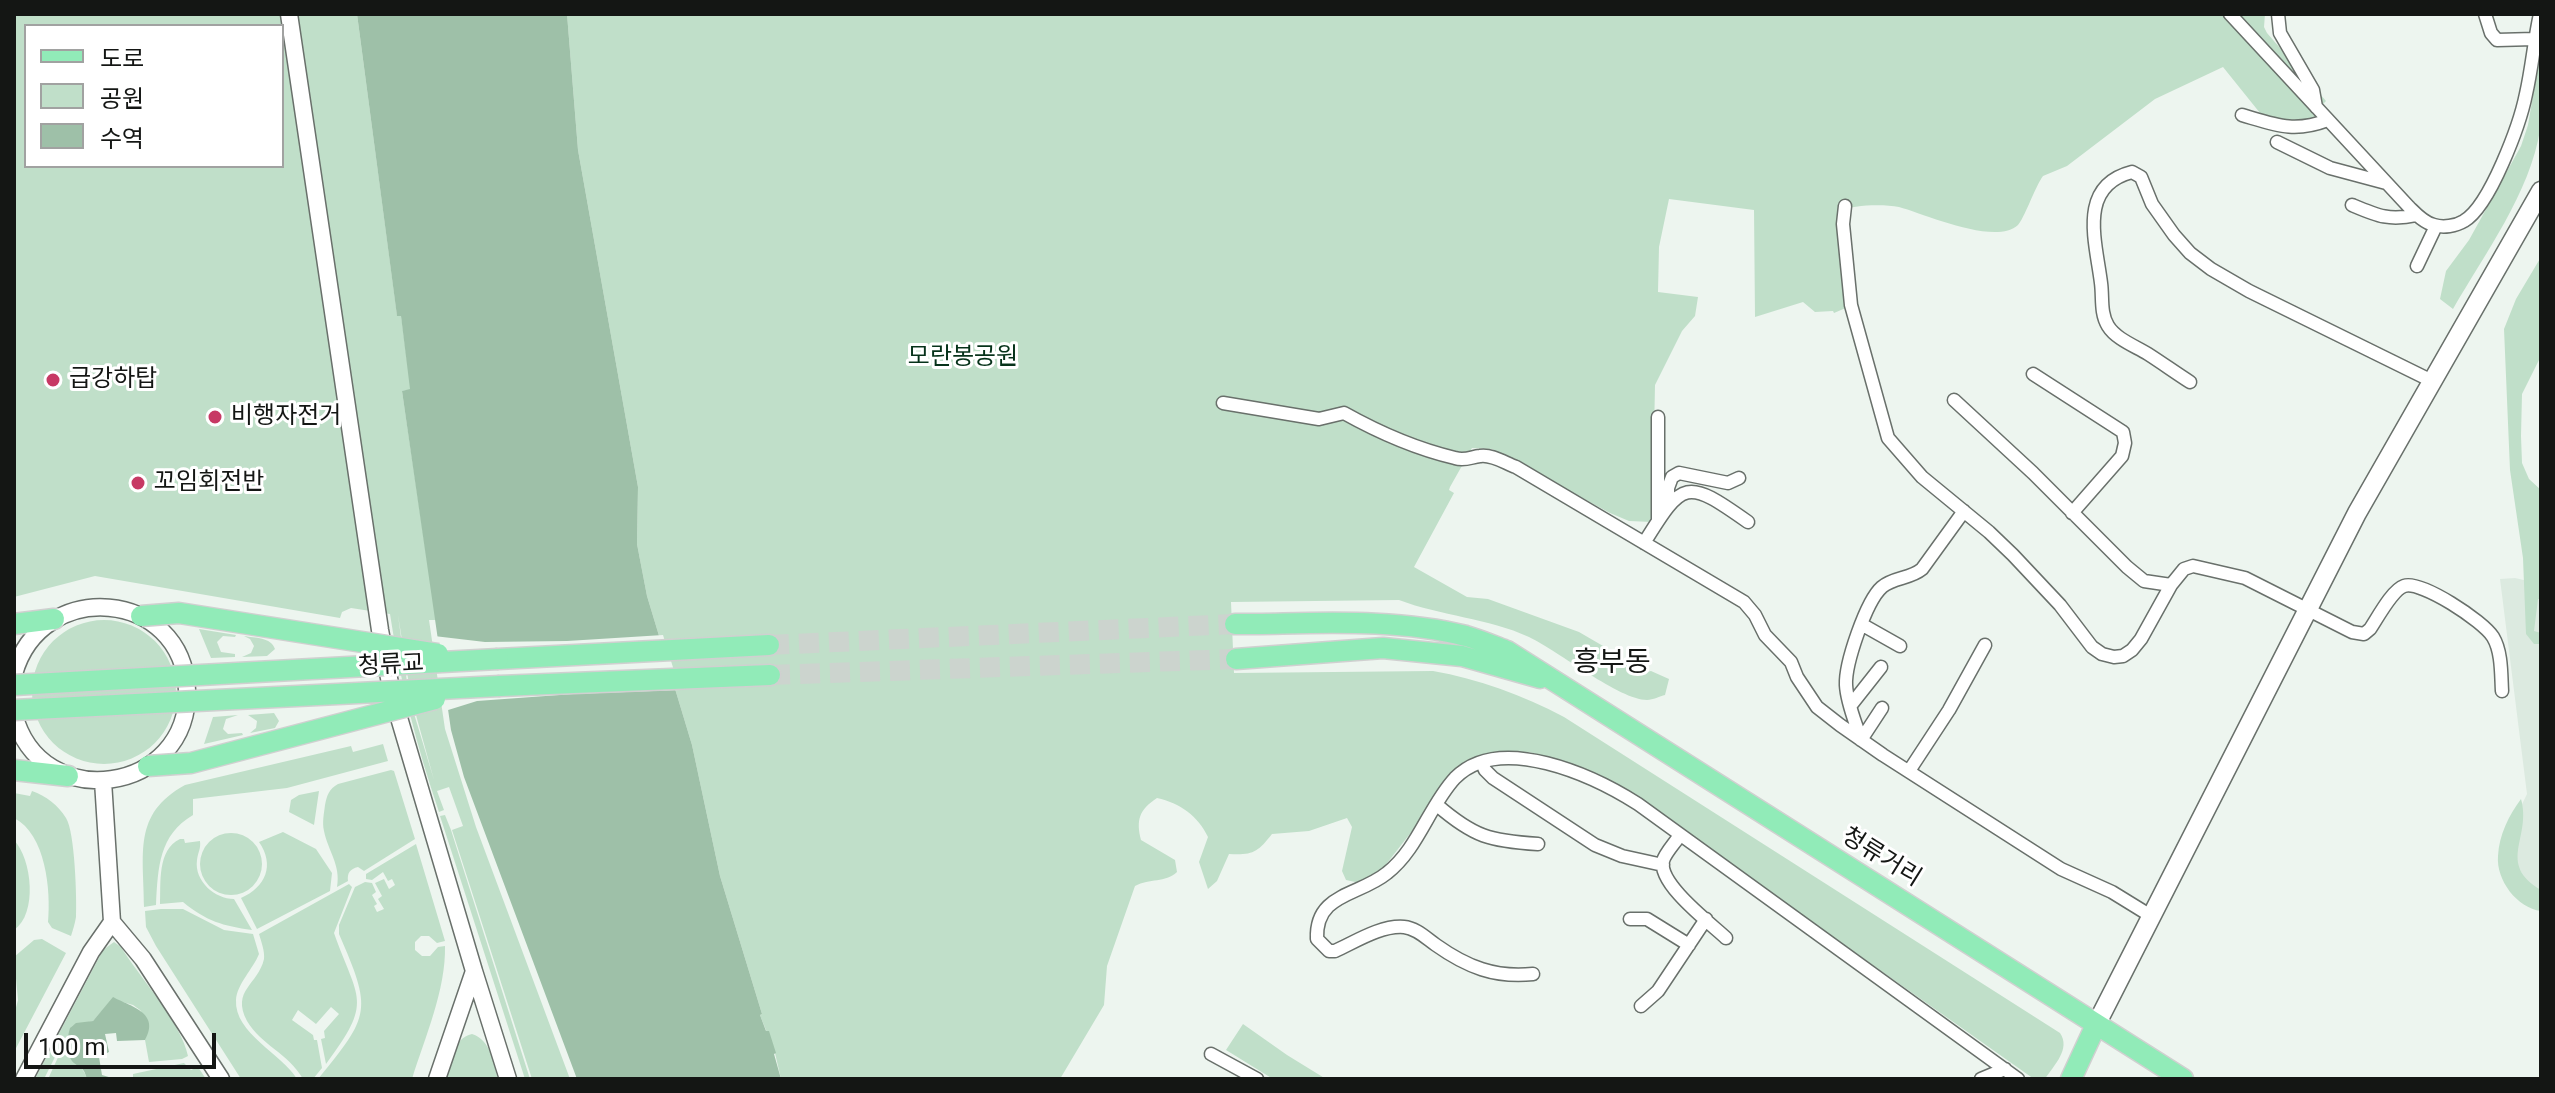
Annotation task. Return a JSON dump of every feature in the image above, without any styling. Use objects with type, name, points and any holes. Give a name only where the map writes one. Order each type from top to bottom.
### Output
[{"type":"main road","points":[[2071,1079],[2357,513],[2541,191]]},
{"type":"main road","points":[[141,616],[179,613],[448,655],[498,659]]},
{"type":"main road","points":[[14,624],[54,619]]},
{"type":"main road","name":"청류거리","points":[[1235,624],[1382,625],[1466,636],[1507,651],[2183,1079]]},
{"type":"main road","name":"청류교","points":[[14,685],[769,645]]},
{"type":"main road","name":"청류거리","points":[[1236,659],[1383,648],[1462,656],[1551,680]]},
{"type":"main road","name":"청류교","points":[[14,712],[770,675]]},
{"type":"main road","points":[[148,766],[191,763],[415,704],[500,686]]},
{"type":"main road","points":[[14,770],[68,776]]},
{"type":"street","points":[[289,14],[392,694],[508,1079]]},
{"type":"street","points":[[2230,14],[2417,215],[2436,226],[2453,226],[2467,220],[2480,204],[2514,138],[2526,96],[2540,14]]},
{"type":"street","points":[[2278,14],[2280,33],[2313,90],[2316,107]]},
{"type":"street","points":[[2485,14],[2491,33],[2497,40],[2534,39]]},
{"type":"street","points":[[2242,115],[2286,128],[2311,127],[2328,120]]},
{"type":"street","points":[[2277,142],[2330,168],[2386,183]]},
{"type":"street","points":[[2190,382],[2115,334],[2103,315],[2094,222],[2096,201],[2105,185],[2121,175],[2132,172],[2141,177],[2152,204],[2174,235],[2190,253],[2211,269],[2249,291],[2432,381]]},
{"type":"street","points":[[2352,205],[2381,218],[2417,215]]},
{"type":"street","points":[[1845,206],[1843,224],[1851,305],[1888,438],[1922,477],[2013,555],[2060,605],[2092,647],[2114,657],[2132,650],[2171,585],[2184,569],[2193,566],[2245,578],[2352,632],[2364,634],[2397,590],[2406,585],[2417,586],[2472,616],[2492,636],[2499,653],[2502,691]]},
{"type":"street","points":[[2417,266],[2436,226]]},
{"type":"street","points":[[2033,374],[2123,432],[2125,443],[2122,456],[2072,513]]},
{"type":"street","points":[[1954,400],[2144,581],[2171,585]]},
{"type":"street","points":[[1223,403],[1319,419],[1344,413],[1427,450],[1466,460],[1482,455],[1516,467],[1744,602],[1765,635],[1791,662],[1817,707],[1861,740],[2061,869],[2112,892],[2151,916]]},
{"type":"street","points":[[1658,417],[1658,521]]},
{"type":"street","points":[[1668,504],[1668,488],[1672,477],[1679,473],[1728,483],[1739,478]]},
{"type":"street","points":[[1644,543],[1668,504],[1680,493],[1700,492],[1748,522]]},
{"type":"street","points":[[1861,740],[1846,684],[1870,601],[1882,587],[1895,579],[1914,576],[1922,569],[1964,511]]},
{"type":"street","points":[[14,674],[28,643],[54,619],[97,606],[124,610],[141,616],[161,632],[176,652],[185,676],[186,702],[180,726],[167,749],[148,766],[123,778],[103,781],[68,776],[45,762],[22,735],[14,712]]},
{"type":"street","points":[[1861,624],[1900,646]]},
{"type":"street","points":[[1909,771],[1949,710],[1985,645]]},
{"type":"street","points":[[1851,705],[1881,667]]},
{"type":"street","points":[[1861,740],[1882,708]]},
{"type":"street","points":[[1533,974],[1491,974],[1456,958],[1407,927],[1378,931],[1329,951],[1317,939],[1319,918],[1332,902],[1388,873],[1411,846],[1454,779],[1469,767],[1497,759],[1518,758],[1574,772],[1613,788],[2018,1079]]},
{"type":"street","points":[[1482,763],[1493,778],[1595,845],[1622,856],[1663,865]]},
{"type":"street","points":[[103,781],[112,916],[221,1079]]},
{"type":"street","points":[[1437,805],[1480,836],[1538,844]]},
{"type":"street","points":[[1680,835],[1663,860],[1671,886],[1726,938]]},
{"type":"street","points":[[24,1079],[112,916]]},
{"type":"street","points":[[1630,919],[1647,919],[1689,945]]},
{"type":"street","points":[[1641,1006],[1658,991],[1706,919]]},
{"type":"street","points":[[437,1079],[474,971]]},
{"type":"street","points":[[1211,1054],[1257,1079]]},
{"type":"street","points":[[1981,1079],[2005,1069]]},
{"type":"shaded area","points":[[2515,578],[2541,584],[2541,904],[2503,843],[2527,794],[2500,579]]},
{"type":"green space","points":[[14,14],[357,14],[397,315],[401,315],[411,390],[402,391],[436,620],[429,620],[445,729],[476,827],[570,1079],[532,1079],[452,830],[463,826],[449,787],[437,791],[444,810],[439,812],[423,763],[404,689],[390,614],[351,608],[342,612],[340,618],[95,576],[14,597]],"holes":[[[398,615],[411,697],[434,780],[409,697]]]},
{"type":"green space","name":"모란봉공원","points":[[567,14],[2265,14],[2267,33],[2326,101],[2315,112],[2318,120],[2314,124],[2264,118],[2223,67],[2155,99],[2067,166],[2043,176],[2020,222],[2007,231],[1977,230],[1892,206],[1859,206],[1838,211],[1848,307],[1834,313],[1815,312],[1803,302],[1755,317],[1754,210],[1669,199],[1659,247],[1658,292],[1698,297],[1695,316],[1682,331],[1655,385],[1655,505],[1652,522],[1629,521],[1492,449],[1472,448],[1450,487],[1449,490],[1454,493],[1414,567],[1467,597],[1488,599],[1579,632],[1622,657],[1621,660],[1638,674],[1651,671],[1669,679],[1665,695],[1649,700],[1635,698],[1605,684],[1529,637],[1497,625],[1399,600],[1231,602],[1234,673],[1433,671],[1500,689],[1564,717],[2060,1033],[2064,1045],[2057,1063],[2045,1079],[2034,1079],[1618,785],[1602,776],[1530,752],[1480,757],[1467,762],[1428,804],[1416,826],[1384,867],[1360,883],[1346,880],[1342,871],[1352,827],[1347,818],[1309,831],[1272,834],[1254,852],[1229,854],[1217,881],[1208,889],[1199,862],[1208,837],[1187,812],[1157,798],[1140,816],[1141,840],[1175,860],[1177,872],[1167,878],[1135,886],[1107,966],[1104,1005],[1060,1079],[781,1079],[720,876],[692,745],[647,596],[637,544],[638,487],[578,150]]},
{"type":"green space","points":[[2541,49],[2541,120],[2535,154],[2504,223],[2453,309],[2440,299],[2446,271],[2469,240],[2521,146],[2528,125]]},
{"type":"green space","points":[[2541,257],[2541,356],[2522,394],[2521,436],[2522,463],[2529,479],[2541,490],[2541,599],[2538,599],[2534,631],[2541,633],[2541,644],[2534,644],[2526,634],[2523,558],[2510,470],[2504,329],[2516,299]]},
{"type":"green space","points":[[104,620],[132,625],[155,641],[171,664],[176,692],[171,720],[155,743],[132,759],[104,764],[76,759],[53,743],[37,720],[32,692],[37,664],[53,641],[76,625]]},
{"type":"green space","points":[[199,629],[236,635],[223,636],[217,642],[221,652],[235,654],[235,657],[211,658]]},
{"type":"green space","points":[[244,636],[266,640],[275,649],[267,656],[242,657],[251,653],[254,646]]},
{"type":"green space","points":[[274,713],[279,721],[275,728],[250,733],[256,728],[257,721],[248,715]]},
{"type":"green space","points":[[238,715],[226,719],[223,729],[228,734],[243,735],[204,744],[213,717]]},
{"type":"green space","points":[[383,744],[388,761],[287,788],[193,799],[193,815],[173,832],[162,853],[156,905],[144,907],[145,837],[156,809],[168,796],[185,785],[351,746],[353,752]]},
{"type":"green space","points":[[394,771],[415,839],[364,871],[358,867],[353,869],[348,881],[337,887],[336,865],[323,828],[328,795],[338,784]]},
{"type":"green space","points":[[32,791],[55,805],[69,826],[76,896],[76,917],[71,936],[52,928],[48,922],[47,880],[40,850],[25,826],[14,818],[14,793],[30,796]]},
{"type":"green space","points":[[319,791],[314,825],[289,812],[291,800]]},
{"type":"green space","points":[[2521,799],[2523,813],[2518,860],[2520,870],[2541,890],[2541,911],[2516,899],[2504,883],[2498,865],[2503,833]]},
{"type":"green space","points":[[445,815],[530,1079],[525,1079],[440,816]]},
{"type":"green space","points":[[283,832],[316,849],[332,873],[330,891],[257,929],[241,898],[257,888],[265,874],[266,859],[259,842]]},
{"type":"green space","points":[[231,833],[253,842],[262,864],[253,886],[231,895],[209,886],[200,864],[209,842]]},
{"type":"green space","points":[[184,839],[185,843],[200,841],[197,868],[202,882],[220,896],[234,899],[252,930],[215,922],[183,902],[160,904],[164,859],[167,851]]},
{"type":"green space","points":[[14,840],[25,860],[30,886],[27,912],[14,930]]},
{"type":"green space","points":[[416,844],[445,941],[437,943],[429,936],[421,936],[415,942],[415,950],[422,956],[430,956],[438,947],[445,946],[438,996],[412,1079],[318,1079],[348,1040],[361,1011],[357,980],[339,934],[339,925],[355,887],[365,882],[372,883],[376,892],[372,895],[377,912],[384,909],[375,883],[384,879],[389,889],[395,885],[392,879],[388,881],[383,872],[372,880],[366,879],[366,874]]},
{"type":"green space","points":[[349,884],[352,887],[334,933],[355,987],[356,1012],[351,1026],[326,1064],[321,1039],[325,1038],[324,1031],[339,1014],[331,1007],[316,1024],[298,1010],[292,1020],[317,1040],[322,1068],[313,1079],[303,1079],[290,1062],[253,1029],[247,1021],[242,1002],[264,959],[259,934]]},
{"type":"green space","points":[[183,909],[224,930],[253,934],[259,954],[239,988],[237,1012],[250,1033],[297,1079],[241,1079],[146,927],[145,911]]},
{"type":"green space","points":[[42,939],[66,953],[14,1052],[14,1015],[18,1000],[14,957],[34,940]]},
{"type":"green space","points":[[114,942],[121,947],[169,1015],[188,1056],[149,1062],[145,1040],[148,1023],[140,1010],[119,1001],[108,1004],[93,1021],[72,1026],[68,1049],[59,1049],[44,1079],[35,1079],[103,950]]},
{"type":"green space","points":[[1243,1024],[1326,1079],[1273,1079],[1226,1050]]},
{"type":"green space","points":[[472,1034],[487,1046],[498,1079],[444,1079],[456,1046]]},
{"type":"green space","points":[[68,1052],[87,1079],[48,1079],[60,1053]]},
{"type":"green space","points":[[184,1063],[191,1070],[198,1067],[206,1079],[133,1079],[133,1074]]},
{"type":"water","points":[[357,14],[567,14],[578,150],[638,487],[637,544],[647,596],[692,745],[720,876],[760,1015],[776,1053],[781,1079],[577,1079],[464,777],[451,730],[402,391],[410,389],[401,316],[397,316]]},
{"type":"water","points":[[113,997],[141,1011],[149,1023],[149,1030],[145,1040],[117,1041],[116,1033],[105,1034],[109,1052],[99,1057],[102,1075],[112,1078],[87,1079],[84,1071],[69,1056],[70,1028],[76,1023],[93,1021]]},
{"type":"pier","points":[[663,635],[680,690],[477,701],[445,711],[434,636],[485,642]]},
{"type":"tunnel","points":[[769,645],[1235,624]]},
{"type":"tunnel","points":[[770,675],[1236,659]]},
{"type":"place","name":"급강하탑","points":[[53,380]]},
{"type":"place","name":"비행자전거","points":[[215,417]]},
{"type":"place","name":"꼬임회전반","points":[[138,483]]},
{"type":"district","name":"흥부동","points":[[1612,664]]}]
